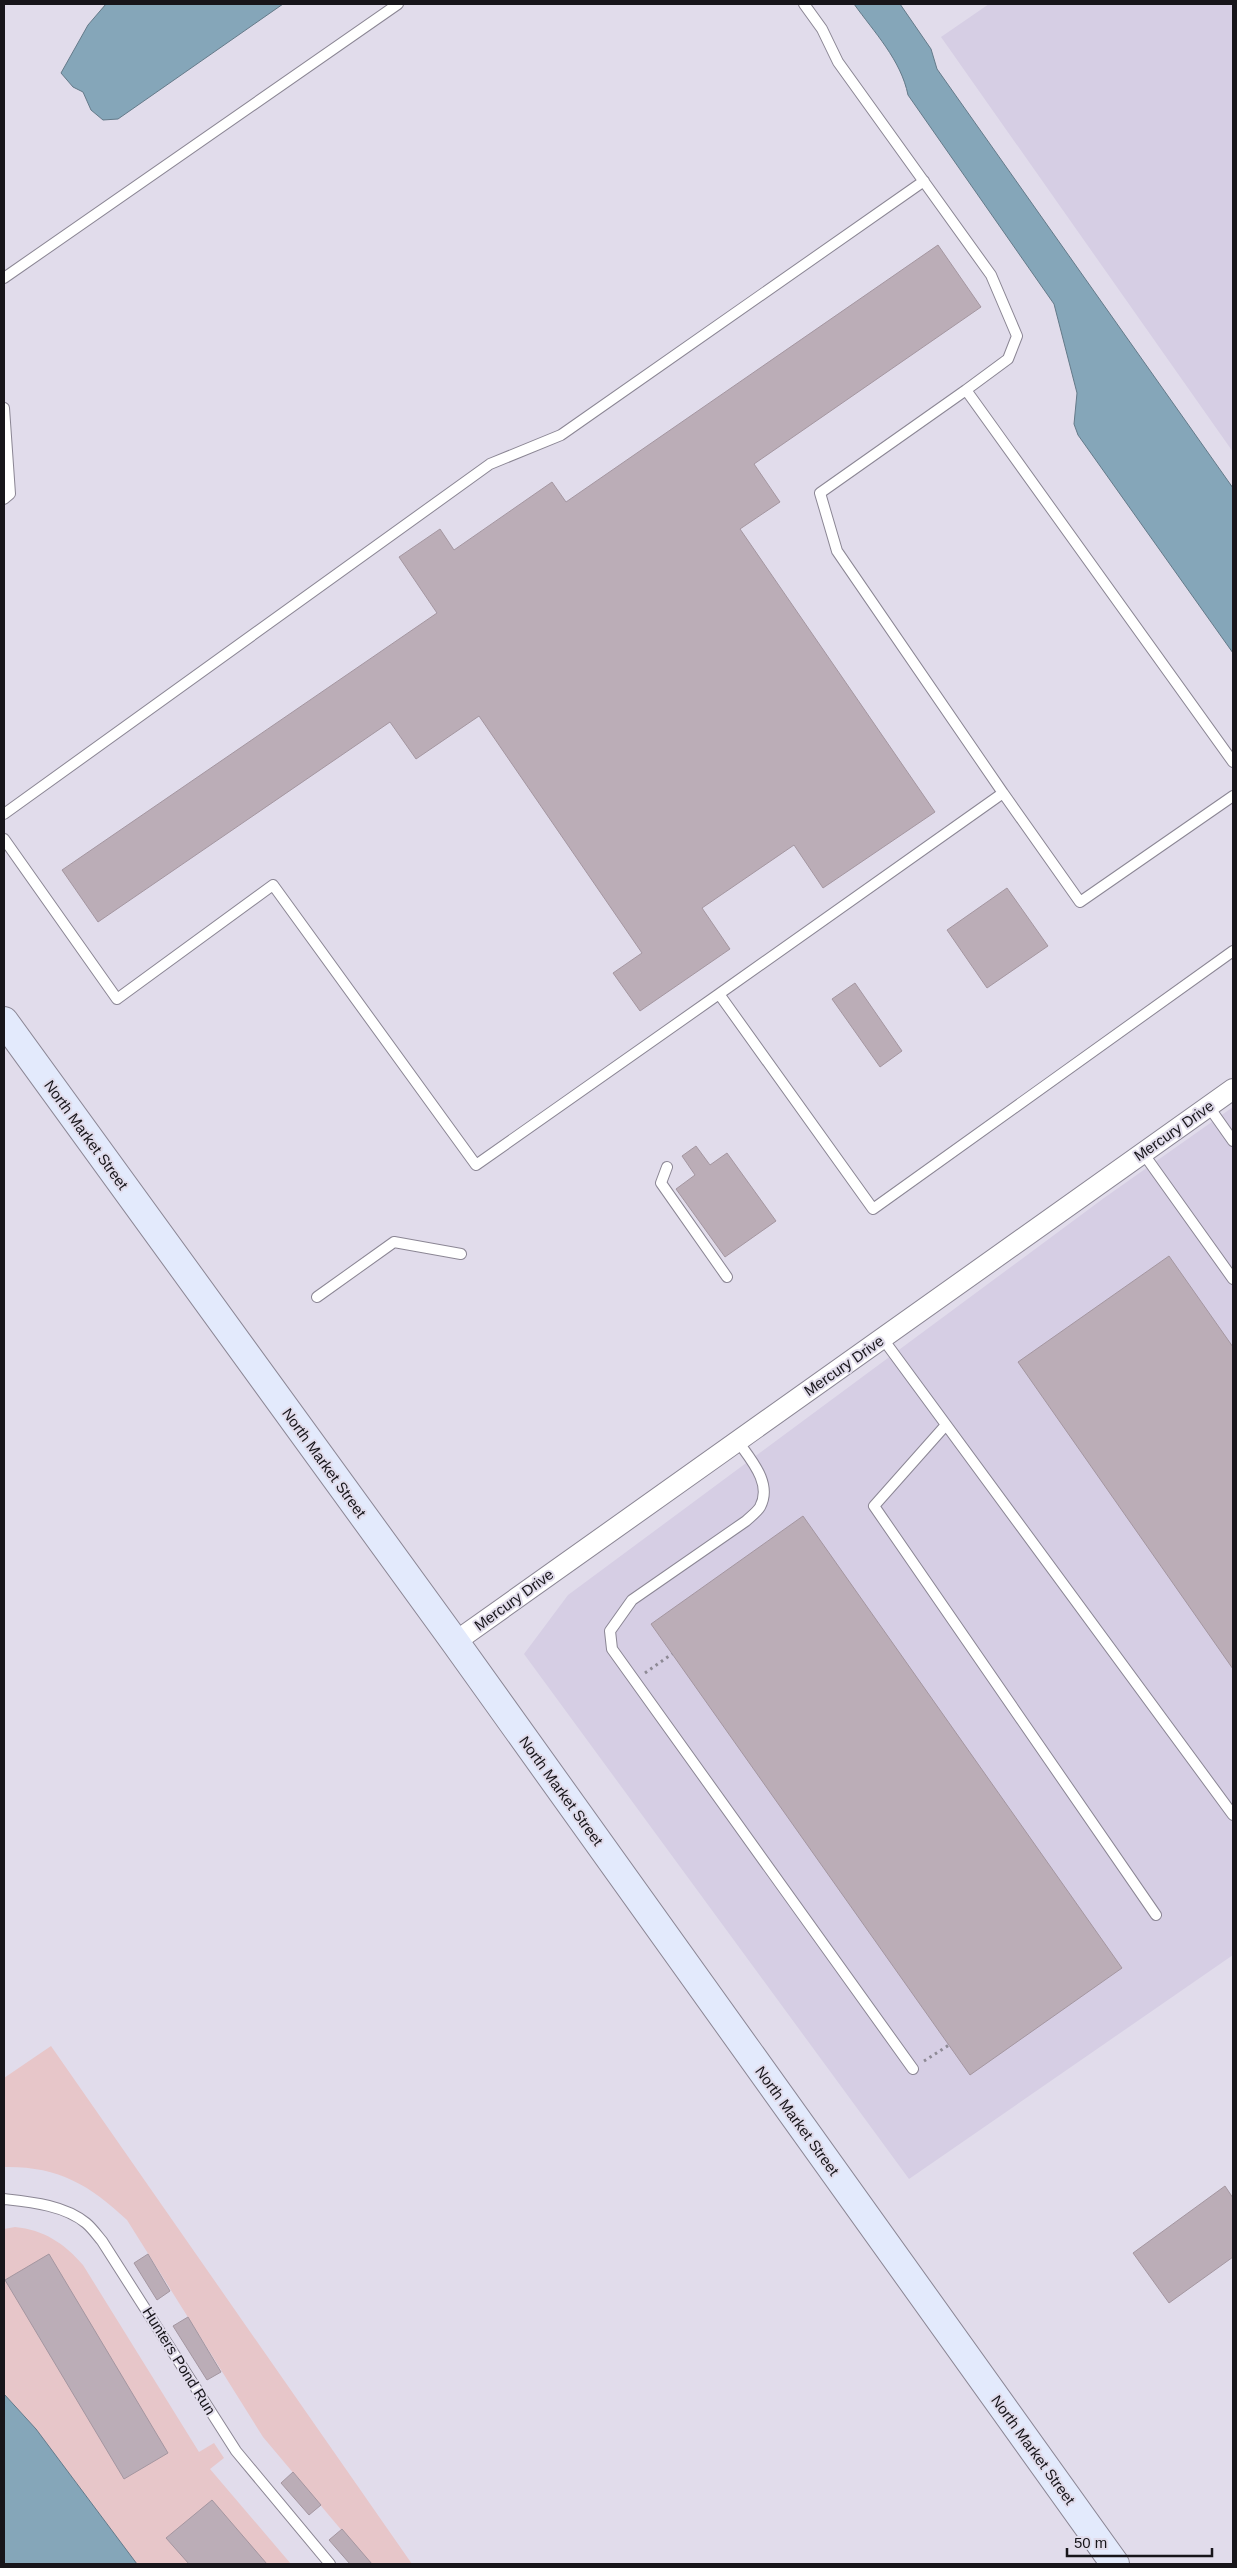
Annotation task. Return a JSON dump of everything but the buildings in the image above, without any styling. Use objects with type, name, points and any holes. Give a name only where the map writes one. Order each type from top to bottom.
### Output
[{"type":"main road","name":"North Market Street","points":[[4,1021],[455,1642],[1115,2564]]},
{"type":"street","name":"Mercury Drive","points":[[455,1642],[1233,1089]]},
{"type":"lane","points":[[4,278],[398,4]]},
{"type":"lane","points":[[804,4],[822,29],[838,62],[991,275],[1017,336],[1008,359],[820,493],[837,551],[1080,902],[1233,796]]},
{"type":"lane","points":[[4,814],[490,464],[561,435],[924,181]]},
{"type":"lane","points":[[966,390],[1233,762]]},
{"type":"lane","points":[[4,408],[10,494],[4,499]]},
{"type":"lane","points":[[4,839],[117,999],[273,885],[476,1165],[1003,793]]},
{"type":"lane","points":[[719,994],[873,1209],[1233,951]]},
{"type":"lane","points":[[1209,1106],[1233,1141]]},
{"type":"lane","points":[[1143,1153],[1233,1279]]},
{"type":"lane","points":[[667,1167],[661,1183],[727,1277]]},
{"type":"lane","points":[[317,1297],[394,1242],[461,1254]]},
{"type":"lane","points":[[883,1339],[945,1426],[1233,1815]]},
{"type":"lane","points":[[945,1426],[874,1506],[1156,1915]]},
{"type":"lane","points":[[737,1440],[760,1474],[765,1490],[760,1508],[746,1521],[632,1600],[610,1631],[612,1649],[913,2069]]},
{"type":"lane","name":"Hunters Pond Run","points":[[4,2199],[34,2202],[60,2210],[86,2223],[102,2241],[236,2451],[330,2564]]},
{"type":"path","points":[[635,1680],[672,1654]]},
{"type":"path","points":[[913,2069],[949,2045]]},
{"type":"shaded area","points":[[989,4],[1233,4],[1233,452],[941,37]]},
{"type":"shaded area","points":[[1233,1107],[1233,1955],[909,2179],[524,1654],[568,1595],[1104,1198]]},
{"type":"shaded area","points":[[51,2046],[412,2564],[370,2564],[263,2437],[127,2220],[99,2196],[71,2180],[40,2170],[4,2167],[4,2078]]},
{"type":"shaded area","points":[[15,2227],[35,2231],[53,2239],[68,2250],[83,2265],[199,2452],[214,2443],[224,2458],[210,2469],[291,2564],[137,2564],[36,2429],[4,2394],[4,2229]]},
{"type":"water","points":[[106,4],[283,4],[118,119],[103,120],[91,110],[83,92],[73,87],[61,73],[88,25]]},
{"type":"water","points":[[854,4],[900,4],[931,49],[937,69],[1233,488],[1233,653],[1078,435],[1074,424],[1077,393],[1054,304],[908,95],[893,58]]},
{"type":"water","points":[[4,2394],[36,2429],[137,2564],[4,2564]]}]
